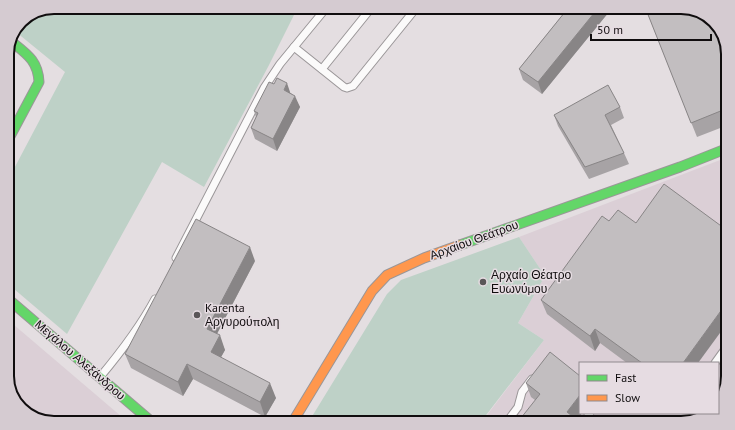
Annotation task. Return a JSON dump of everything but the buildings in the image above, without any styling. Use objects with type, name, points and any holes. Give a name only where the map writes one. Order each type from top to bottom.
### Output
[{"type":"street","points":[[14,129],[39,82],[40,73],[37,65],[31,58],[15,44]]},
{"type":"street","name":"Αρχαίου Θεάτρου","points":[[296,416],[372,291],[386,275],[424,258],[680,167],[721,151]]},
{"type":"street","name":"Μεγάλου Αλεξάνδρου","points":[[14,304],[145,416]]},
{"type":"lane","points":[[171,268],[264,88],[280,64],[321,14]]},
{"type":"lane","points":[[322,69],[366,14]]},
{"type":"lane","points":[[294,47],[347,88],[353,86],[411,14]]},
{"type":"lane","points":[[100,377],[128,341],[157,294]]},
{"type":"lane","points":[[511,416],[518,407],[522,392],[536,374]]},
{"type":"shaded area","points":[[721,160],[721,381],[719,388],[719,362],[579,362],[579,414],[694,414],[686,416],[486,416],[544,340],[518,323],[545,276],[519,237]]},
{"type":"shaded area","points":[[14,325],[121,416],[49,416],[34,411],[28,406],[18,394],[15,384]]},
{"type":"green space","points":[[49,14],[294,14],[204,187],[162,162],[67,334],[14,289],[14,169],[65,72],[19,34],[34,19]]},
{"type":"green space","points":[[519,237],[545,276],[518,323],[544,340],[485,416],[312,416],[387,294],[401,280]]},
{"type":"traffic: fast","points":[[14,129],[39,82],[34,63],[27,54],[15,44]]},
{"type":"traffic: fast","points":[[460,245],[680,167],[721,151]]},
{"type":"traffic: fast","points":[[14,304],[145,416]]},
{"type":"traffic: slow","points":[[296,416],[372,291],[387,275],[424,258],[460,245]]},
{"type":"place","name":"Αρχαίο Θέατρο Ευωνύμου","points":[[483,282]]},
{"type":"place","name":"Karenta Αργυρούπολη","points":[[197,315]]}]
